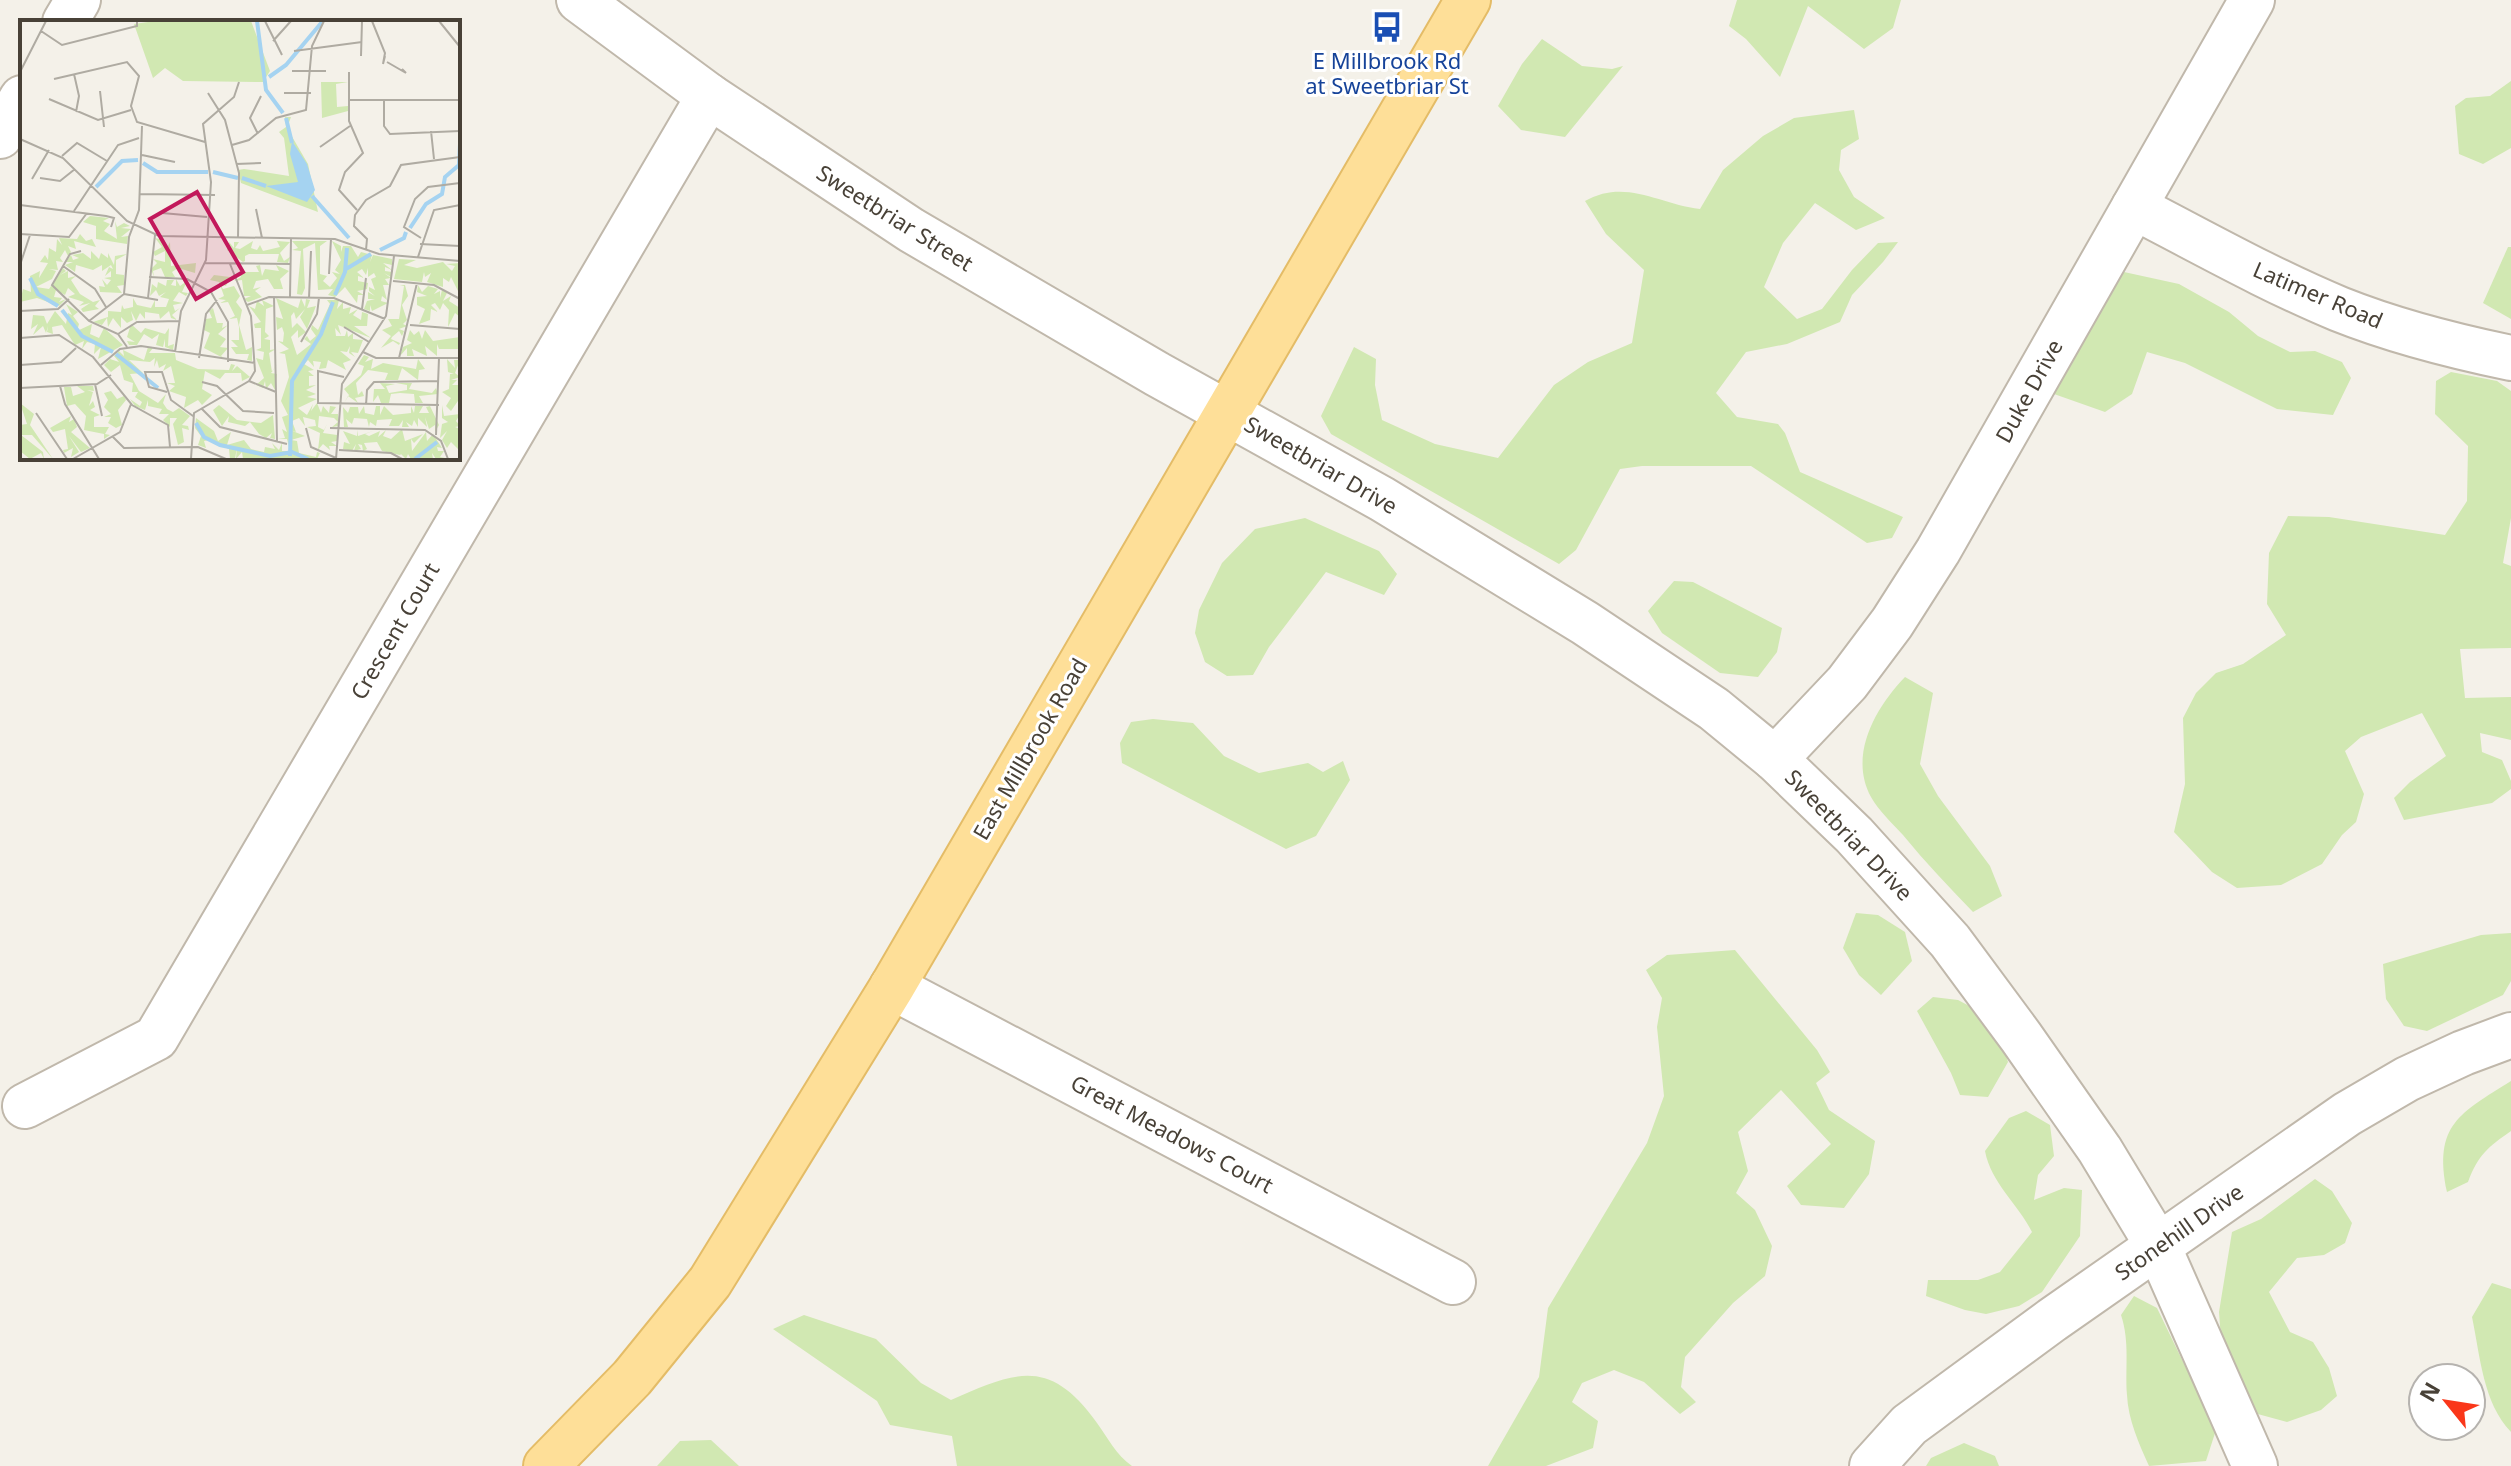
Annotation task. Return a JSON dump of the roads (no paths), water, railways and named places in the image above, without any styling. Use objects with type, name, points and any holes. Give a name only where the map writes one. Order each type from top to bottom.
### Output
[{"type":"main road","name":"East Millbrook Road","points":[[546,1466],[632,1378],[710,1282],[892,987],[1468,0]]},
{"type":"street","points":[[66,20],[78,0]]},
{"type":"street","name":"Sweetbriar Street","points":[[579,0],[709,96],[911,230],[1157,374],[1227,411]]},
{"type":"street","name":"Duke Drive","points":[[1775,759],[1847,683],[1892,623],[1938,551],[2252,0]]},
{"type":"street","name":"Crescent Court","points":[[25,1106],[156,1038],[709,96]]},
{"type":"street","points":[[0,136],[20,101]]},
{"type":"street","name":"Latimer Road","points":[[2134,207],[2278,281],[2341,309],[2412,333],[2511,358]]},
{"type":"street","name":"Sweetbriar Drive","points":[[1227,411],[1382,499],[1585,623],[1714,709],[1775,759],[1854,835],[1957,950],[2100,1150],[2158,1246],[2255,1466]]},
{"type":"street","name":"Great Meadows Court","points":[[892,987],[1453,1282]]},
{"type":"street","name":"Stonehill Drive","points":[[1872,1466],[1909,1425],[2347,1114],[2407,1079],[2511,1035]]},
{"type":"place","name":"E Millbrook Rd at Sweetbriar St","points":[[1387,27]]}]
